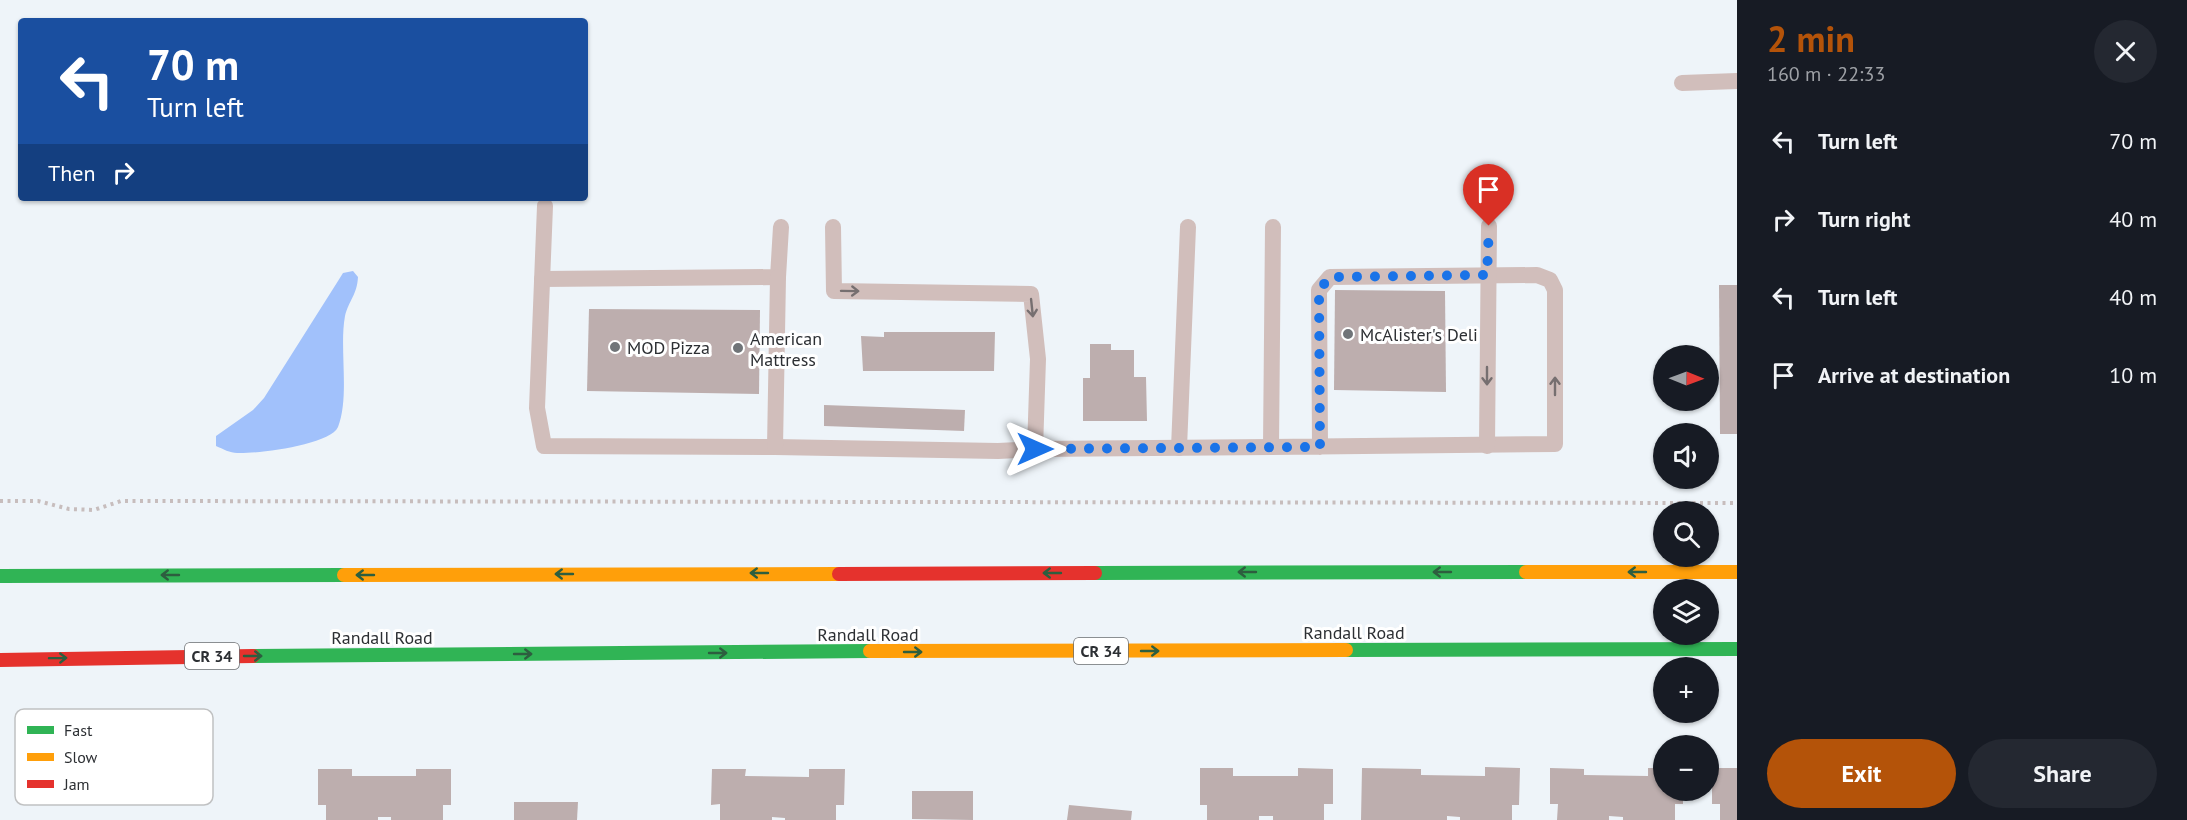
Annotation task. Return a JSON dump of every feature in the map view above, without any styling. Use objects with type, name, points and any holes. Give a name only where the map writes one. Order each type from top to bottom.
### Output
[{"type":"main road","points":[[0,576],[1737,572]]},
{"type":"main road","name":"Randall Road","points":[[0,660],[1081,651],[1737,649]]},
{"type":"lane","points":[[1682,83],[1737,81]]},
{"type":"lane","points":[[545,206],[537,408],[544,446],[775,447],[998,452],[1035,449],[1486,446],[1555,444],[1556,290],[1550,280],[1537,275],[1487,275],[1330,277],[1324,281],[1319,290],[1320,447]]},
{"type":"lane","points":[[1179,448],[1188,226]]},
{"type":"lane","points":[[1486,446],[1489,226]]},
{"type":"lane","points":[[775,447],[781,227]]},
{"type":"lane","points":[[833,227],[834,291],[1031,294],[1038,359],[1035,449]]},
{"type":"lane","points":[[1271,447],[1273,227]]},
{"type":"lane","points":[[542,279],[778,277]]},
{"type":"path","points":[[0,501],[38,501],[69,509],[94,510],[121,501],[1737,503]]},
{"type":"water","points":[[353,271],[358,277],[343,329],[344,387],[342,415],[338,427],[322,439],[276,450],[237,453],[216,446],[216,436],[253,410],[264,398],[343,273]]},
{"type":"building","points":[[1719,285],[1737,285],[1737,434],[1720,434]]},
{"type":"building","points":[[1335,290],[1445,291],[1446,392],[1334,390]]},
{"type":"building","points":[[589,309],[760,310],[759,394],[587,391]]},
{"type":"building","points":[[884,332],[995,332],[994,371],[863,371],[861,336],[884,337]]},
{"type":"building","points":[[1090,344],[1111,344],[1111,350],[1134,350],[1134,377],[1146,377],[1147,421],[1083,421],[1083,378],[1090,378]]},
{"type":"building","points":[[824,405],[965,410],[964,431],[824,426]]},
{"type":"building","points":[[1485,767],[1520,768],[1519,805],[1512,805],[1512,820],[1460,820],[1460,817],[1447,816],[1447,820],[1361,820],[1362,768],[1421,769],[1421,775],[1485,776]]},
{"type":"building","points":[[1200,768],[1233,768],[1233,776],[1298,776],[1298,768],[1333,769],[1333,804],[1324,804],[1324,820],[1273,820],[1273,816],[1259,816],[1259,820],[1207,820],[1207,805],[1200,805]]},
{"type":"building","points":[[1550,768],[1584,769],[1584,775],[1648,776],[1648,768],[1653,768],[1653,801],[1683,801],[1683,804],[1675,804],[1675,820],[1623,820],[1623,817],[1609,816],[1609,820],[1557,820],[1558,804],[1550,804]]},
{"type":"building","points":[[1719,768],[1737,768],[1737,820],[1720,820],[1720,804],[1712,804],[1712,801],[1719,801]]},
{"type":"building","points":[[318,769],[352,769],[352,776],[416,776],[416,769],[451,769],[451,805],[443,805],[443,820],[391,820],[391,817],[378,817],[378,820],[326,820],[326,805],[318,805]]},
{"type":"building","points":[[712,769],[746,769],[745,776],[809,777],[809,769],[845,769],[844,805],[836,805],[836,820],[785,820],[785,818],[772,817],[772,820],[720,820],[720,804],[711,805]]},
{"type":"building","points":[[912,791],[973,791],[973,820],[912,819]]},
{"type":"building","points":[[514,802],[578,802],[577,820],[514,820]]},
{"type":"building","points":[[1069,805],[1132,811],[1131,820],[1067,820]]},
{"type":"traffic: fast","points":[[1095,573],[1526,572]]},
{"type":"traffic: fast","points":[[0,576],[344,575]]},
{"type":"traffic: fast","points":[[1346,650],[1737,649]]},
{"type":"traffic: fast","points":[[253,656],[870,651]]},
{"type":"traffic: slow","points":[[1526,572],[1737,572]]},
{"type":"traffic: slow","points":[[344,575],[839,574]]},
{"type":"traffic: slow","points":[[870,651],[1346,650]]},
{"type":"traffic: jam","points":[[839,574],[1095,573]]},
{"type":"traffic: jam","points":[[0,660],[253,656]]},
{"type":"place","name":"McAlister's Deli","points":[[1348,334]]},
{"type":"place","name":"MOD Pizza","points":[[615,347]]},
{"type":"place","name":"American Mattress","points":[[738,348]]},
{"type":"route","points":[[1035,449],[1320,447],[1319,290],[1324,281],[1330,277],[1487,275],[1489,226]]}]
